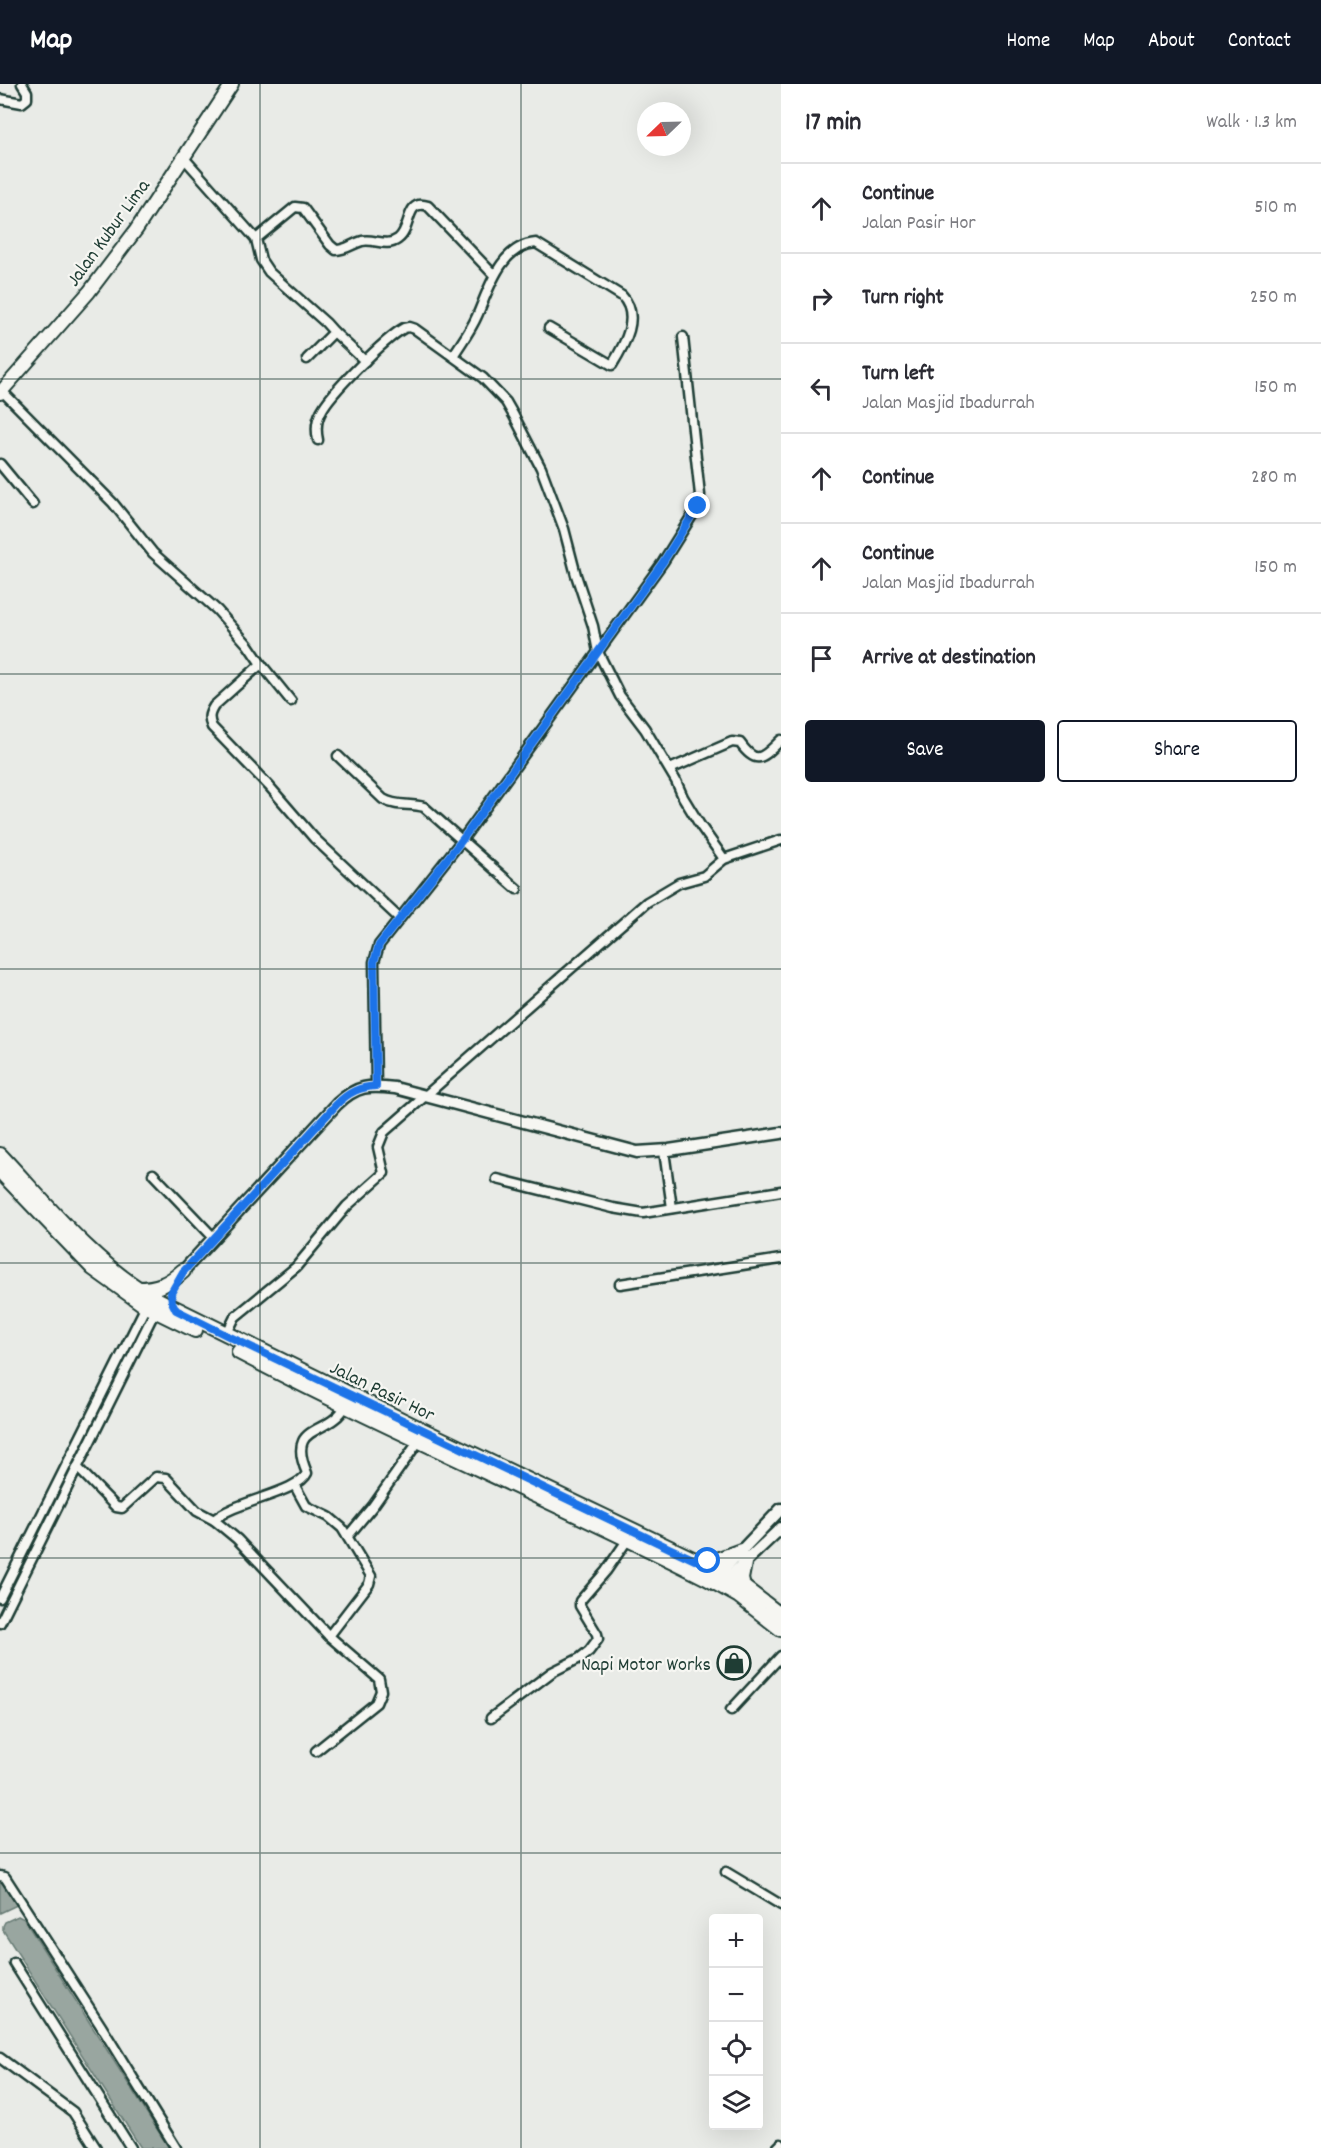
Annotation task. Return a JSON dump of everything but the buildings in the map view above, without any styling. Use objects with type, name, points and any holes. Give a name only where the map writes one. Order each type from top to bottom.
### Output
[{"type":"main road","name":"Jalan Kubur Lima","points":[[1,392],[89,292],[136,230],[232,84]]},
{"type":"main road","name":"Jalan Pasir Hor","points":[[0,1155],[85,1245],[138,1289],[226,1335],[695,1560],[743,1587],[781,1616]]},
{"type":"main road","name":"Jalan Pasir Hor","points":[[0,1171],[77,1254],[107,1279],[150,1309],[418,1442],[495,1475],[705,1577],[739,1596],[781,1629]]},
{"type":"main road","points":[[138,1289],[165,1285],[183,1272]]},
{"type":"main road","points":[[176,1310],[171,1293],[183,1272]]},
{"type":"main road","points":[[695,1560],[714,1561],[742,1557],[743,1587]]},
{"type":"street","points":[[0,99],[22,103],[27,99],[27,92],[22,84]]},
{"type":"street","points":[[184,158],[256,239],[261,260],[269,272],[365,361]]},
{"type":"street","points":[[256,239],[291,210],[299,207],[306,211],[336,250],[343,250],[361,241],[383,244],[399,238],[404,232],[411,211],[415,206],[422,204],[428,206],[494,275]]},
{"type":"street","points":[[453,356],[476,317],[494,275],[514,251],[522,246],[536,243],[622,296],[629,303],[633,314],[631,324],[612,365],[549,328]]},
{"type":"street","points":[[318,440],[317,424],[323,407],[365,361],[398,331],[409,327],[416,328],[483,378],[506,402],[533,450],[564,529],[593,626],[598,652],[620,696],[645,729],[670,769],[700,825],[724,859]]},
{"type":"street","points":[[307,359],[334,332]]},
{"type":"street","points":[[376,1086],[375,953],[399,918],[462,840],[598,652],[663,562],[698,506],[700,495],[683,337]]},
{"type":"street","points":[[1,392],[113,503],[153,553],[217,610],[291,700]]},
{"type":"street","points":[[0,464],[33,504]]},
{"type":"street","points":[[261,664],[214,706],[209,713],[212,727],[269,786],[314,838],[399,918]]},
{"type":"street","points":[[670,769],[732,742],[740,743],[753,758],[768,753],[781,741]]},
{"type":"street","points":[[338,756],[391,804],[414,804],[424,807],[517,889]]},
{"type":"street","points":[[226,1335],[235,1317],[296,1266],[347,1206],[384,1173],[378,1147],[384,1132],[647,902],[679,883],[704,876],[724,859],[781,840]]},
{"type":"street","points":[[183,1272],[337,1104],[364,1086],[395,1088],[637,1152],[781,1133]]},
{"type":"street","points":[[664,1150],[672,1208]]},
{"type":"street","points":[[153,1174],[214,1238]]},
{"type":"street","points":[[497,1179],[613,1208],[643,1213],[781,1191]]},
{"type":"street","points":[[620,1284],[781,1259]]},
{"type":"street","points":[[0,1623],[77,1467],[150,1309]]},
{"type":"street","points":[[0,1598],[4,1579],[150,1309]]},
{"type":"street","points":[[214,1520],[249,1502],[295,1485],[304,1479],[307,1473],[299,1451],[302,1444],[306,1438],[340,1414],[346,1405]]},
{"type":"street","points":[[348,1536],[373,1506],[418,1442]]},
{"type":"street","points":[[77,1467],[116,1507],[122,1508],[156,1477],[166,1478],[197,1511],[214,1520],[237,1539],[329,1636],[379,1679],[381,1691],[376,1703],[316,1751]]},
{"type":"street","points":[[295,1485],[306,1506],[329,1517],[348,1536],[369,1571],[369,1584],[329,1636]]},
{"type":"street","points":[[724,1576],[781,1509]]},
{"type":"street","points":[[742,1557],[781,1528]]},
{"type":"street","points":[[491,1718],[552,1672],[580,1658],[594,1647],[598,1640],[597,1634],[580,1606],[580,1600],[606,1571],[628,1539]]},
{"type":"street","points":[[4,1579],[18,1587]]},
{"type":"street","points":[[730,1710],[781,1656]]},
{"type":"street","points":[[726,1872],[781,1905]]},
{"type":"street","points":[[0,1876],[5,1877],[35,1922],[176,2148]]},
{"type":"street","points":[[14,1963],[131,2148]]},
{"type":"street","points":[[0,2058],[73,2112],[96,2148]]},
{"type":"street","points":[[777,2148],[781,2144]]},
{"type":"shaded area","points":[[0,1881],[6,1882],[19,1904],[0,1913]]},
{"type":"shaded area","points":[[18,1916],[24,1919],[169,2148],[141,2148],[3,1930],[5,1922]]},
{"type":"place","name":"Napi Motor Works","points":[[734,1663]]},
{"type":"route","points":[[698,506],[663,562],[462,840],[379,945],[374,962],[376,1086],[364,1086],[337,1104],[183,1272],[172,1289],[170,1298],[176,1310],[226,1335],[669,1548],[695,1560],[708,1561]]}]
